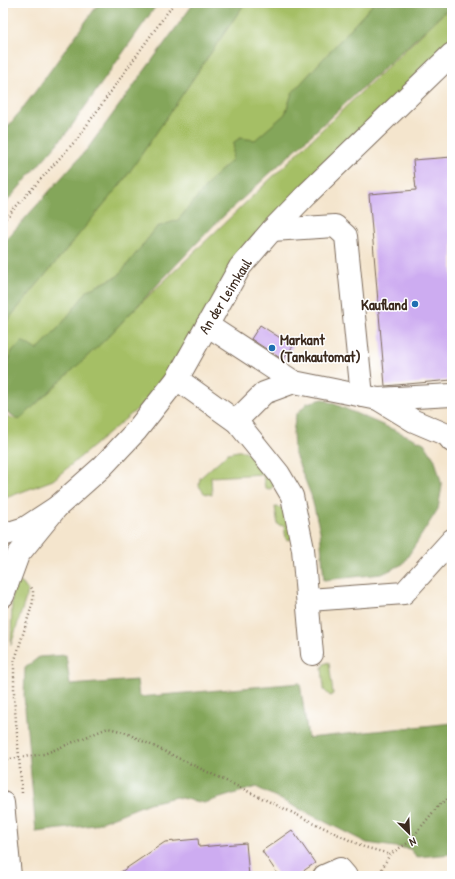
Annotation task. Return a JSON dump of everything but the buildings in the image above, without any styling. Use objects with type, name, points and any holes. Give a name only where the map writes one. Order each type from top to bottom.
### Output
[{"type":"street","name":"An der Leimkaul","points":[[3,535],[25,528],[57,507],[102,467],[136,431],[177,379],[240,267],[272,230],[452,54]]},
{"type":"street","points":[[272,230],[334,226],[346,236],[370,398]]},
{"type":"street","points":[[207,325],[294,382],[370,398],[452,395]]},
{"type":"street","points":[[177,379],[237,422],[279,474],[292,496],[303,549],[309,600],[312,654]]},
{"type":"street","points":[[237,422],[264,393],[294,382]]},
{"type":"street","points":[[370,398],[449,438]]},
{"type":"street","points":[[3,596],[18,556],[57,507]]},
{"type":"street","points":[[309,600],[404,593],[452,540]]},
{"type":"street","points":[[3,802],[10,876]]},
{"type":"street","points":[[324,876],[340,869],[346,876]]},
{"type":"path","points":[[3,221],[77,139],[174,3]]},
{"type":"path","points":[[11,575],[29,584],[33,591],[33,602],[14,663],[14,698],[19,758]]},
{"type":"path","points":[[3,760],[44,754],[108,728],[124,732],[364,847],[390,854]]},
{"type":"path","points":[[378,876],[390,854],[408,843],[438,805],[452,796]]},
{"type":"green space","points":[[99,3],[158,3],[68,131],[3,206],[3,133],[32,96]]},
{"type":"green space","points":[[194,3],[245,3],[124,180],[3,326],[3,243],[88,148]]},
{"type":"green space","points":[[227,3],[414,3],[14,401],[3,394],[3,317]]},
{"type":"green space","points":[[374,3],[452,3],[452,5],[214,225],[107,338],[19,420],[4,410],[7,366],[12,351],[22,341],[37,350],[60,326],[88,290],[118,276],[157,227],[178,220],[213,178],[232,160],[234,142],[240,138],[255,140],[285,114],[292,93]]},
{"type":"green space","points":[[452,5],[452,44],[245,247],[160,390],[53,480],[3,499],[3,415],[19,420]]},
{"type":"green space","points":[[323,399],[424,443],[435,460],[442,486],[438,509],[403,564],[382,574],[324,580],[320,531],[311,495],[294,452],[293,432],[296,415],[307,403]]},
{"type":"green space","points":[[246,451],[274,482],[273,487],[270,489],[265,488],[263,474],[211,477],[212,495],[204,493],[199,486],[200,478],[228,453]]},
{"type":"green space","points":[[275,507],[286,508],[292,538],[289,540],[286,539],[284,526],[278,525]]},
{"type":"green space","points":[[16,580],[23,584],[28,591],[11,645],[12,594]]},
{"type":"green space","points":[[66,655],[70,685],[137,680],[139,697],[300,683],[308,738],[452,723],[452,854],[417,857],[410,849],[367,843],[256,787],[204,803],[176,797],[149,803],[94,825],[36,832],[24,696],[25,668],[39,657]]},
{"type":"green space","points":[[329,662],[333,694],[330,696],[324,690],[322,668],[324,664]]},
{"type":"place","name":"Kaufland","points":[[415,304]]},
{"type":"place","name":"Markant (Tankautomat)","points":[[272,348]]}]
